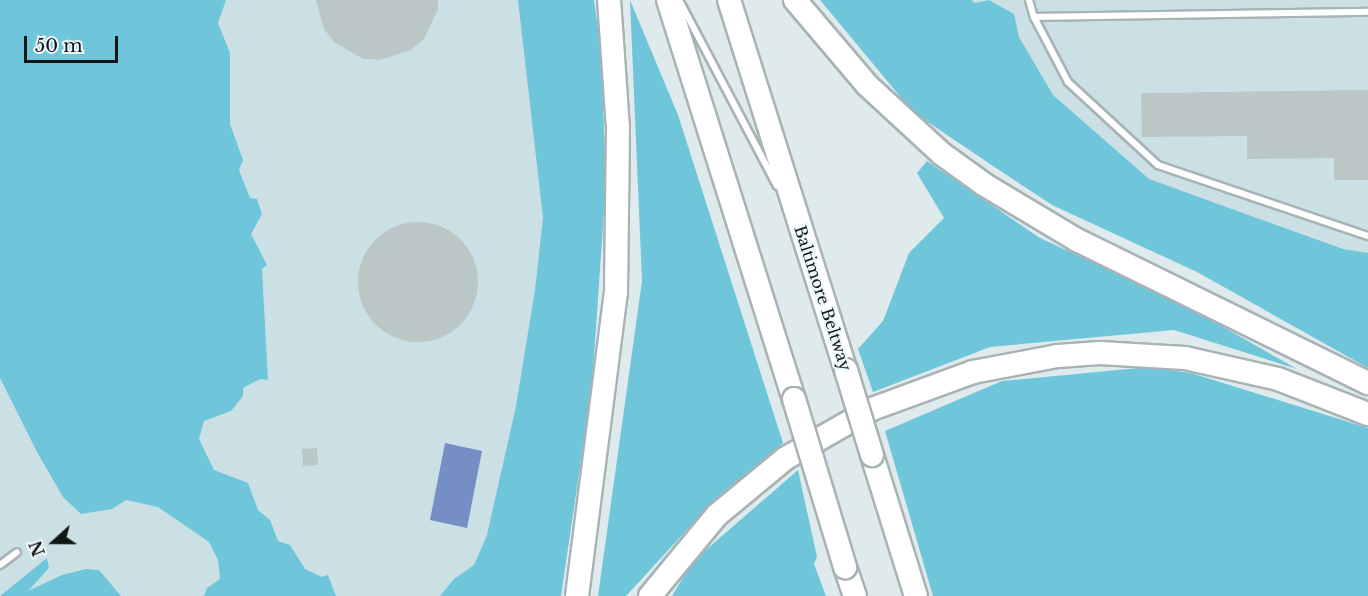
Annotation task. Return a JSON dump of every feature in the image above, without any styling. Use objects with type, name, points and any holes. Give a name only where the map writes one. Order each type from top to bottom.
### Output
[{"type":"highway","points":[[577,596],[616,292],[618,128],[609,0]]},
{"type":"highway","points":[[668,0],[855,596]]},
{"type":"highway","name":"Baltimore Beltway","points":[[729,0],[916,596]]},
{"type":"highway","points":[[795,0],[867,85],[942,154],[985,185],[1077,240],[1368,383]]},
{"type":"highway","points":[[650,596],[717,515],[786,458],[872,409],[920,388],[973,372],[1069,355],[1185,358],[1278,379],[1368,414]]},
{"type":"lane","points":[[679,0],[802,234]]},
{"type":"lane","points":[[1029,0],[1034,17],[1068,82],[1158,165],[1368,236]]},
{"type":"lane","points":[[1034,17],[1368,12]]},
{"type":"lane","points":[[0,565],[17,552]]},
{"type":"shaded area","points":[[0,0],[551,0],[558,224],[525,433],[486,543],[456,596],[0,596]]},
{"type":"shaded area","points":[[0,0],[226,0],[218,23],[230,53],[230,124],[243,160],[239,170],[250,198],[257,199],[262,214],[251,234],[267,265],[262,269],[268,380],[260,379],[243,388],[243,396],[231,411],[204,421],[199,439],[214,470],[248,483],[258,510],[270,520],[278,541],[290,545],[305,569],[322,577],[328,575],[336,596],[204,596],[207,588],[220,579],[218,560],[209,542],[158,507],[126,500],[112,509],[81,514],[63,497],[37,452],[0,378]]},
{"type":"shaded area","points":[[518,0],[594,0],[601,49],[606,182],[592,386],[561,596],[440,596],[454,579],[474,565],[487,535],[516,406],[535,290],[543,218]]},
{"type":"shaded area","points":[[630,0],[678,115],[783,443],[708,507],[626,596],[598,596],[642,281]]},
{"type":"shaded area","points":[[820,0],[972,0],[974,3],[989,0],[1014,14],[1019,37],[1053,95],[1149,179],[1343,249],[1368,253],[1368,368],[1197,272],[1052,205],[990,164],[913,112]]},
{"type":"shaded area","points":[[907,0],[1368,0],[1368,282],[1194,225]]},
{"type":"shaded area","points":[[927,161],[1040,238],[1181,303],[1297,369],[1174,330],[990,347],[873,392],[858,349],[883,321],[909,253],[944,218],[917,173]]},
{"type":"shaded area","points":[[1149,367],[1191,373],[1368,428],[1368,596],[933,596],[885,431],[1002,381]]},
{"type":"shaded area","points":[[445,443],[482,451],[467,528],[430,520]]},
{"type":"shaded area","points":[[798,470],[817,557],[814,564],[826,596],[672,596],[693,561]]},
{"type":"shaded area","points":[[47,558],[49,568],[28,591],[62,575],[86,569],[99,570],[121,596],[0,596]]},
{"type":"building","points":[[316,0],[438,0],[438,9],[424,39],[411,50],[380,60],[363,59],[334,42],[324,29]]},
{"type":"building","points":[[1368,90],[1368,180],[1334,180],[1334,158],[1247,159],[1247,136],[1142,137],[1141,93]]},
{"type":"building","points":[[418,222],[441,226],[461,239],[474,259],[478,282],[474,305],[461,325],[441,338],[418,342],[395,338],[375,325],[362,305],[358,282],[362,259],[375,239],[395,226]]},
{"type":"building","points":[[317,448],[318,465],[303,466],[302,449]]}]
